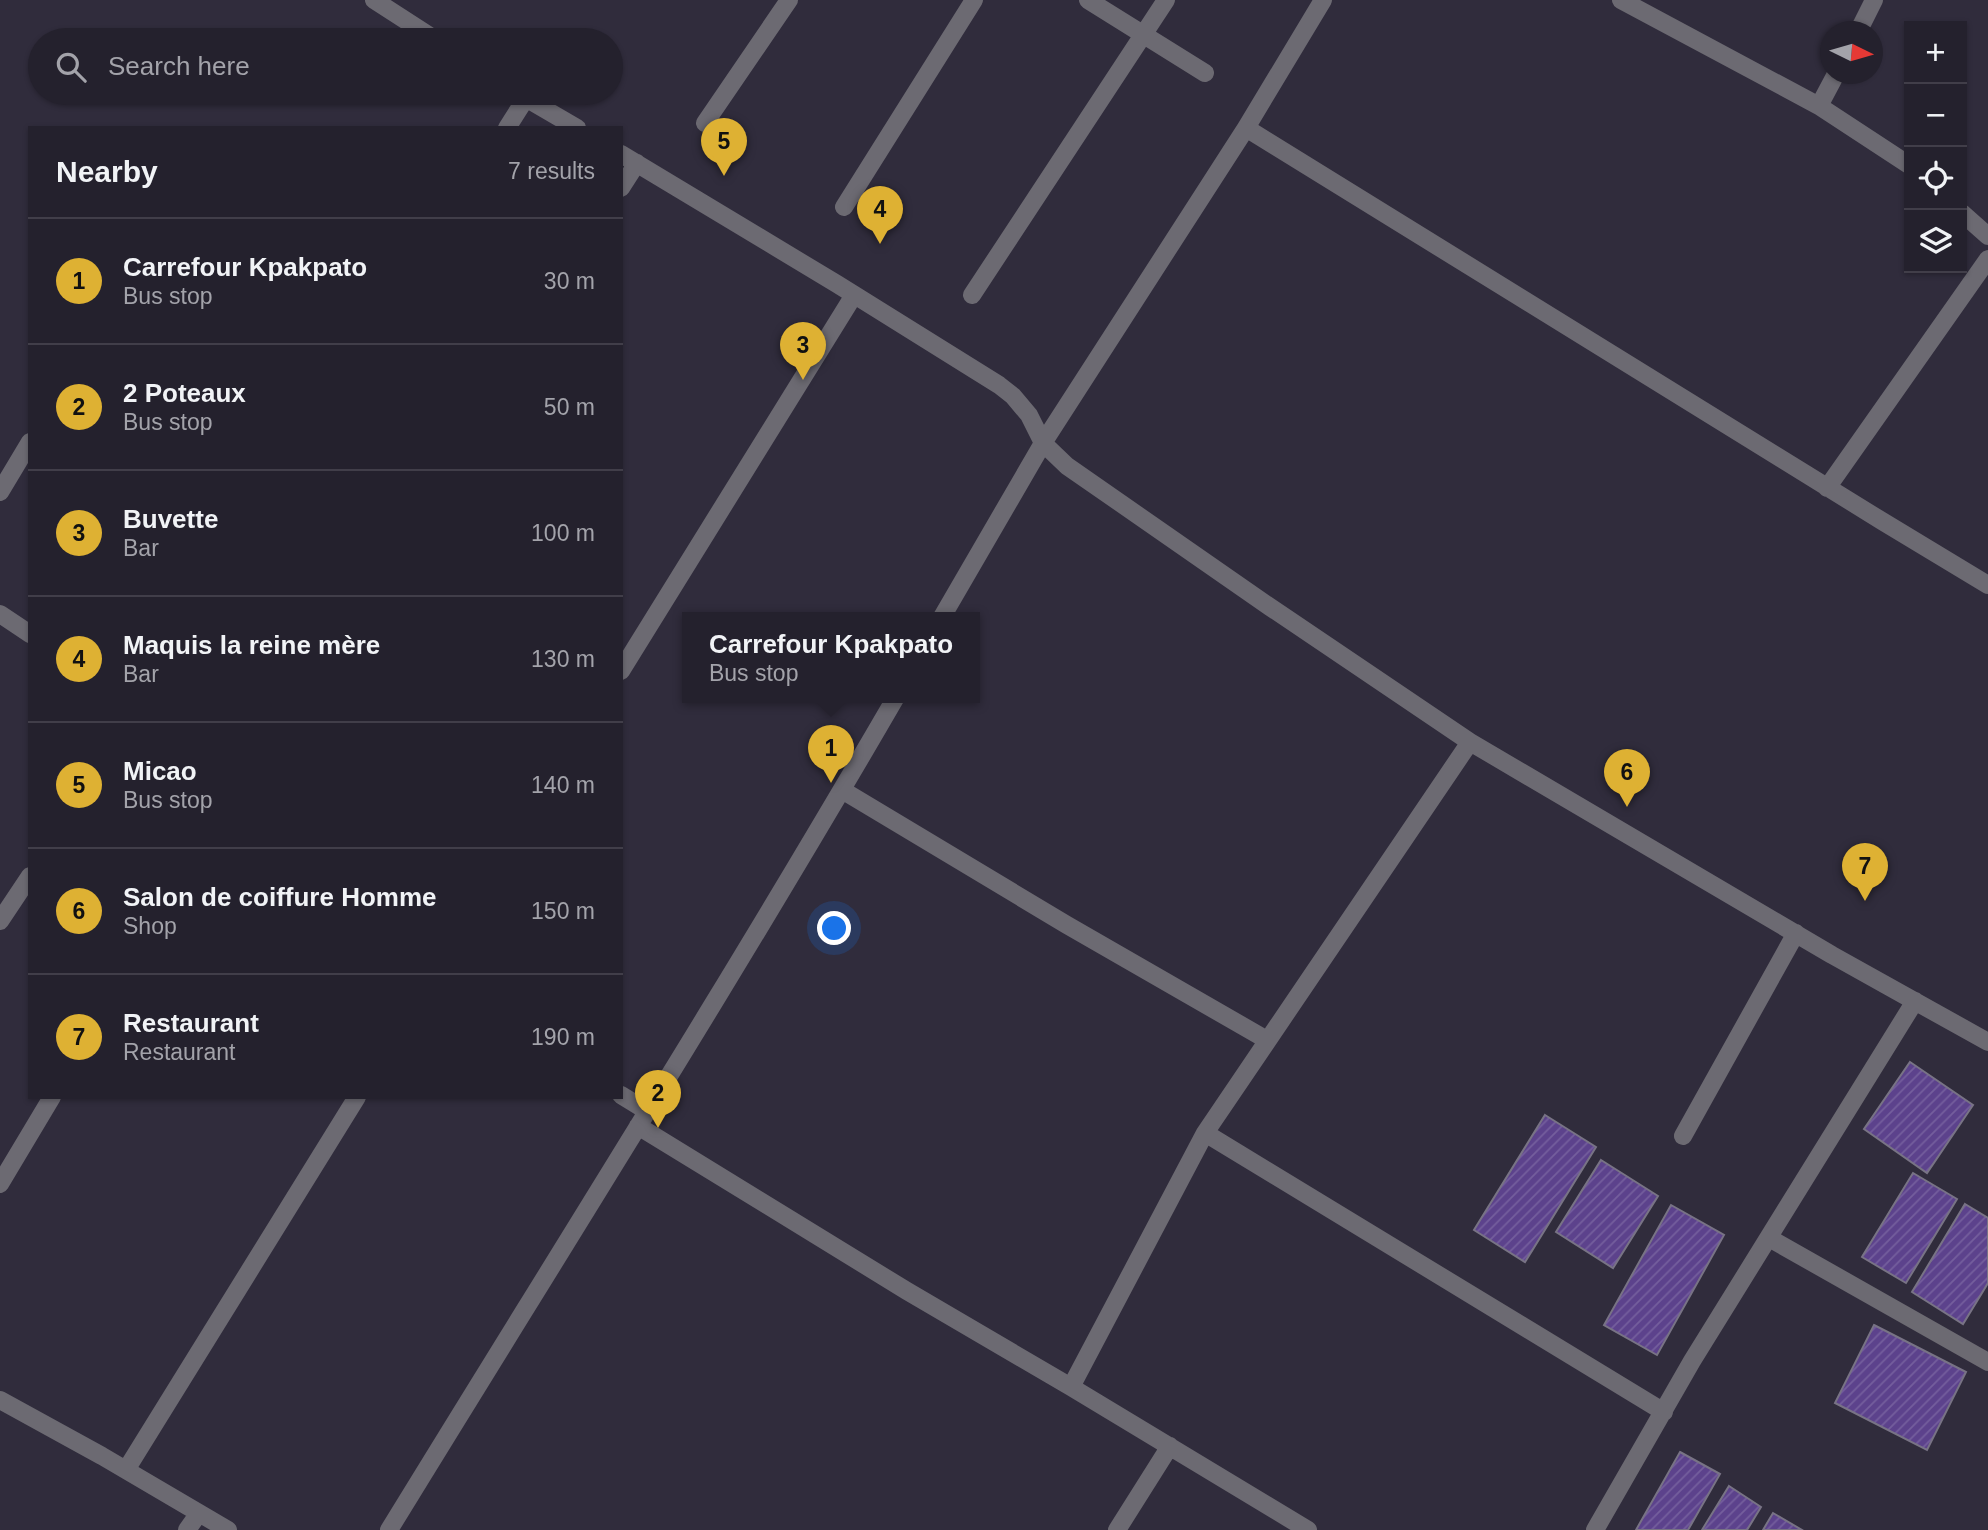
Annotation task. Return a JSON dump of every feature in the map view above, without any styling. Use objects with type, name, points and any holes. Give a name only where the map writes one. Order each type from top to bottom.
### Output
[{"type":"street","points":[[374,0],[417,28]]},
{"type":"street","points":[[705,123],[789,0]]},
{"type":"street","points":[[844,208],[974,0]]},
{"type":"street","points":[[1088,0],[1205,73]]},
{"type":"street","points":[[972,295],[1166,0]]},
{"type":"street","points":[[945,612],[1043,443],[1246,128],[1323,0]]},
{"type":"street","points":[[1621,0],[1819,106],[1904,162]]},
{"type":"street","points":[[1864,21],[1874,0]]},
{"type":"street","points":[[1819,106],[1831,84]]},
{"type":"street","points":[[508,126],[517,105]]},
{"type":"street","points":[[539,105],[574,126]]},
{"type":"street","points":[[1246,128],[1988,585]]},
{"type":"street","points":[[623,154],[999,386],[1013,396],[1029,415],[1043,443],[1067,466],[1470,742],[1988,1042]]},
{"type":"street","points":[[623,185],[637,163]]},
{"type":"street","points":[[1967,217],[1988,236]]},
{"type":"street","points":[[1827,488],[1988,259]]},
{"type":"street","points":[[623,668],[854,295]]},
{"type":"street","points":[[0,492],[28,445]]},
{"type":"street","points":[[0,614],[28,633]]},
{"type":"street","points":[[389,1530],[892,703]]},
{"type":"street","points":[[1071,1387],[1205,1133],[1470,742]]},
{"type":"street","points":[[842,789],[1067,925],[1267,1040]]},
{"type":"street","points":[[0,921],[28,879]]},
{"type":"street","points":[[1683,1136],[1796,933]]},
{"type":"street","points":[[1595,1530],[1692,1362],[1915,1001]]},
{"type":"street","points":[[623,1097],[642,1118],[907,1291],[1308,1530]]},
{"type":"street","points":[[0,1184],[51,1099]]},
{"type":"street","points":[[126,1471],[356,1099]]},
{"type":"street","points":[[1205,1133],[1664,1412]]},
{"type":"street","points":[[1769,1238],[1988,1362]]},
{"type":"street","points":[[0,1400],[228,1530]]},
{"type":"street","points":[[1116,1530],[1170,1446]]},
{"type":"street","points":[[187,1530],[199,1513]]},
{"type":"building","points":[[1910,1062],[1973,1105],[1927,1173],[1864,1129]]},
{"type":"building","points":[[1545,1115],[1596,1147],[1525,1262],[1474,1230]]},
{"type":"building","points":[[1601,1160],[1658,1196],[1613,1268],[1556,1232]]},
{"type":"building","points":[[1913,1173],[1957,1199],[1906,1283],[1862,1257]]},
{"type":"building","points":[[1965,1204],[1988,1218],[1988,1283],[1963,1324],[1912,1292]]},
{"type":"building","points":[[1671,1205],[1724,1235],[1657,1355],[1604,1325]]},
{"type":"building","points":[[1874,1325],[1966,1372],[1927,1450],[1835,1403]]},
{"type":"building","points":[[1680,1452],[1720,1474],[1688,1530],[1636,1530]]},
{"type":"building","points":[[1729,1486],[1761,1507],[1747,1530],[1702,1530]]},
{"type":"building","points":[[1773,1513],[1802,1530],[1763,1530]]},
{"type":"place","name":"Micao","points":[[724,176]]},
{"type":"place","name":"Maquis la reine mère","points":[[880,244]]},
{"type":"place","name":"Buvette","points":[[803,380]]},
{"type":"place","name":"Carrefour Kpakpato","points":[[831,783]]},
{"type":"place","name":"Salon de coiffure Homme","points":[[1627,807]]},
{"type":"place","name":"Restaurant","points":[[1865,901]]},
{"type":"place","name":"2 Poteaux","points":[[658,1128]]}]
